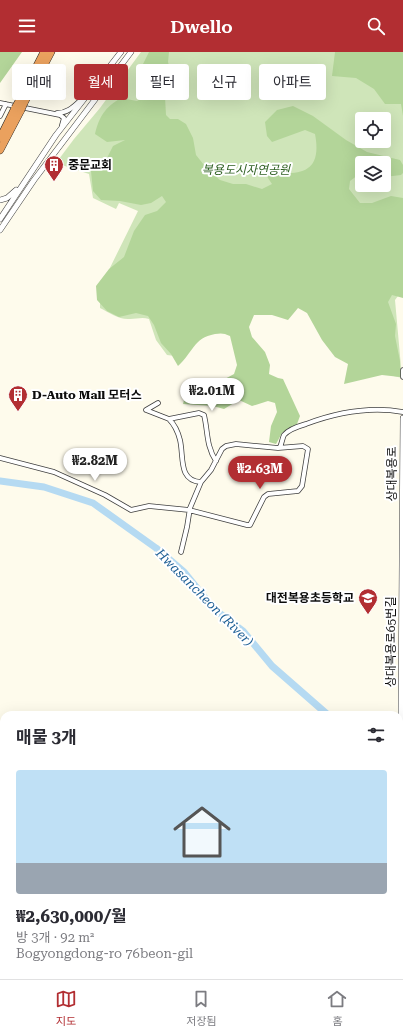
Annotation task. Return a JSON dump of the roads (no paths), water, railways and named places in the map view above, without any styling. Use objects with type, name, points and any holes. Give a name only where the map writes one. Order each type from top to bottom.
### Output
[{"type":"highway","points":[[22,102],[44,52]]},
{"type":"highway","points":[[0,138],[50,52]]},
{"type":"highway","points":[[0,150],[18,109]]},
{"type":"street","points":[[111,64],[121,52]]},
{"type":"street","points":[[2,218],[34,180],[131,52]]},
{"type":"street","points":[[49,112],[61,113],[66,111],[80,100]]},
{"type":"street","points":[[0,230],[2,218],[26,179],[82,100]]},
{"type":"street","points":[[0,103],[63,116],[64,118],[56,135]]},
{"type":"street","points":[[0,116],[6,104]]},
{"type":"street","points":[[0,200],[11,196],[26,179]]},
{"type":"street","points":[[403,370],[403,377]]},
{"type":"street","points":[[158,403],[146,410],[169,418],[199,413],[204,414],[207,437],[211,452],[216,461]]},
{"type":"street","points":[[278,448],[280,447],[285,435],[291,431],[340,412],[368,410],[403,412]]},
{"type":"street","points":[[169,418],[177,430],[180,440],[183,468],[186,475],[190,480],[202,482]]},
{"type":"street","name":"상대복용로","points":[[402,530],[403,418]]},
{"type":"street","points":[[0,458],[54,472],[105,495],[131,510],[149,506],[189,510],[239,524],[250,525],[264,497],[268,494],[298,491],[302,486],[308,449],[303,446],[278,448],[243,444],[230,444],[222,449],[202,482],[189,510],[187,527],[181,552]]},
{"type":"street","name":"상대복용로65번길","points":[[401,711],[402,530]]},
{"type":"waterway","name":"Hwasancheon (River)","points":[[0,481],[44,487],[93,503],[156,548],[184,572],[214,609],[243,631],[272,666],[323,711]]},
{"type":"place","name":"중문교회","points":[[54,182]]},
{"type":"place","name":"D-Auto Mall 모터스","points":[[18,412]]},
{"type":"place","name":"대전복용초등학교","points":[[368,615]]},
{"type":"park label","name":"복용도시자연공원","points":[[246,170]]}]
